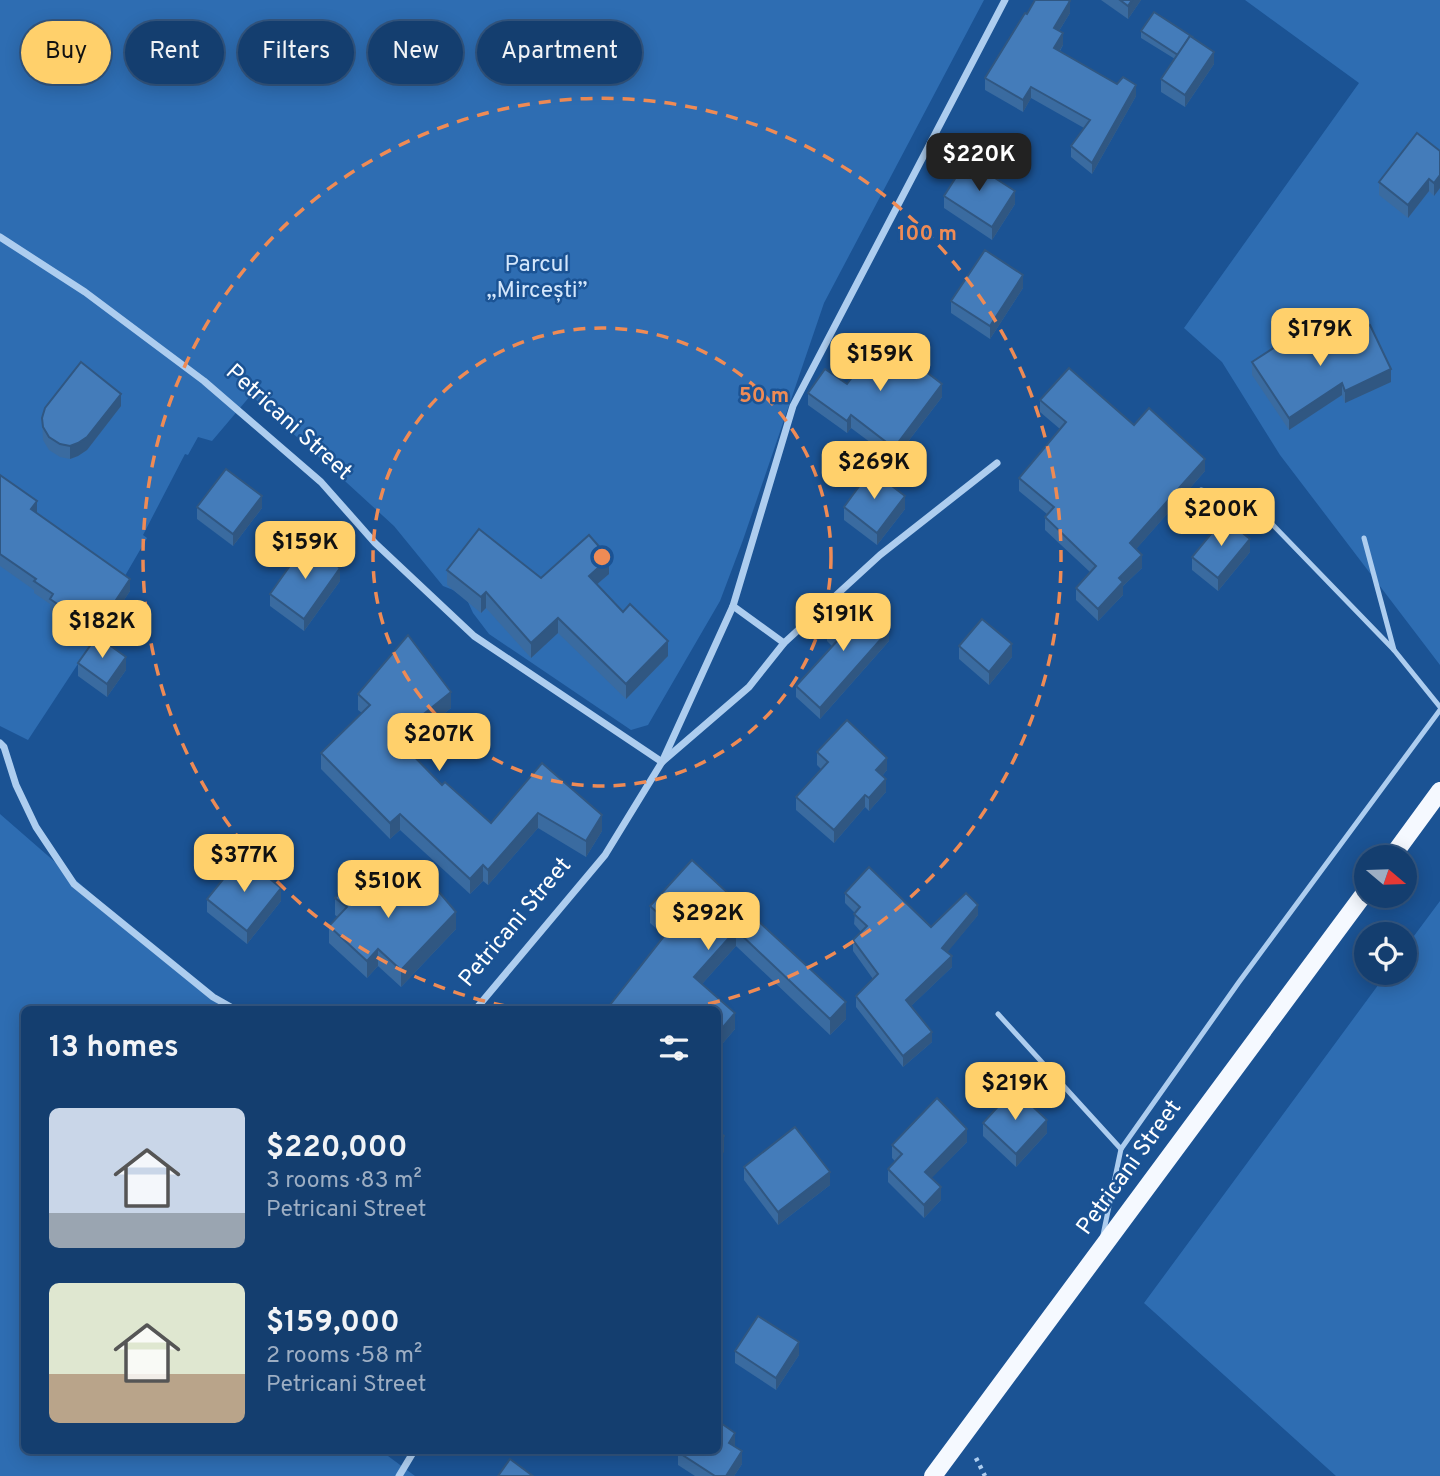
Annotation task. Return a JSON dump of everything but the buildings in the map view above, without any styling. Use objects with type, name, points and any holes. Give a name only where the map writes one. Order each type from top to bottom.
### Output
[{"type":"main road","points":[[1400,845],[1440,790]]},
{"type":"main road","name":"Petricani Street","points":[[933,1476],[1354,908]]},
{"type":"street","name":"Petricani Street","points":[[478,1006],[605,855],[662,762],[733,606],[793,406],[1005,0]]},
{"type":"street","name":"Petricani Street","points":[[0,237],[85,292],[204,381],[321,482],[375,543],[474,636],[662,762]]},
{"type":"street","name":"Petricani Street","points":[[662,762],[749,687],[784,643],[880,555],[997,463]]},
{"type":"street","points":[[733,606],[784,643]]},
{"type":"street","points":[[0,743],[4,747],[16,785],[36,827],[74,884],[213,997],[229,1006]]},
{"type":"street","points":[[399,1476],[412,1454]]},
{"type":"lane","points":[[1099,1252],[1121,1149],[1239,982],[1440,708],[1394,650],[1270,522],[1243,501],[1201,490]]},
{"type":"lane","points":[[1364,538],[1394,650]]},
{"type":"lane","points":[[998,1014],[1121,1149]]},
{"type":"green space","name":"Parcul „Mircești”","points":[[0,0],[984,0],[824,303],[720,601],[648,725],[631,730],[489,634],[467,600],[443,586],[394,526],[251,395],[212,441],[198,437],[188,455],[185,454],[143,535],[147,538],[87,641],[91,644],[28,740],[0,726]]},
{"type":"green space","points":[[1245,0],[1440,0],[1440,665],[1280,455],[1222,362],[1184,328],[1359,83]]},
{"type":"green space","points":[[0,814],[220,1006],[21,1006],[21,1454],[389,1454],[415,1476],[0,1476]]},
{"type":"green space","points":[[1440,901],[1440,1476],[1336,1476],[1144,1303],[1378,985],[1417,985],[1417,932]]}]
